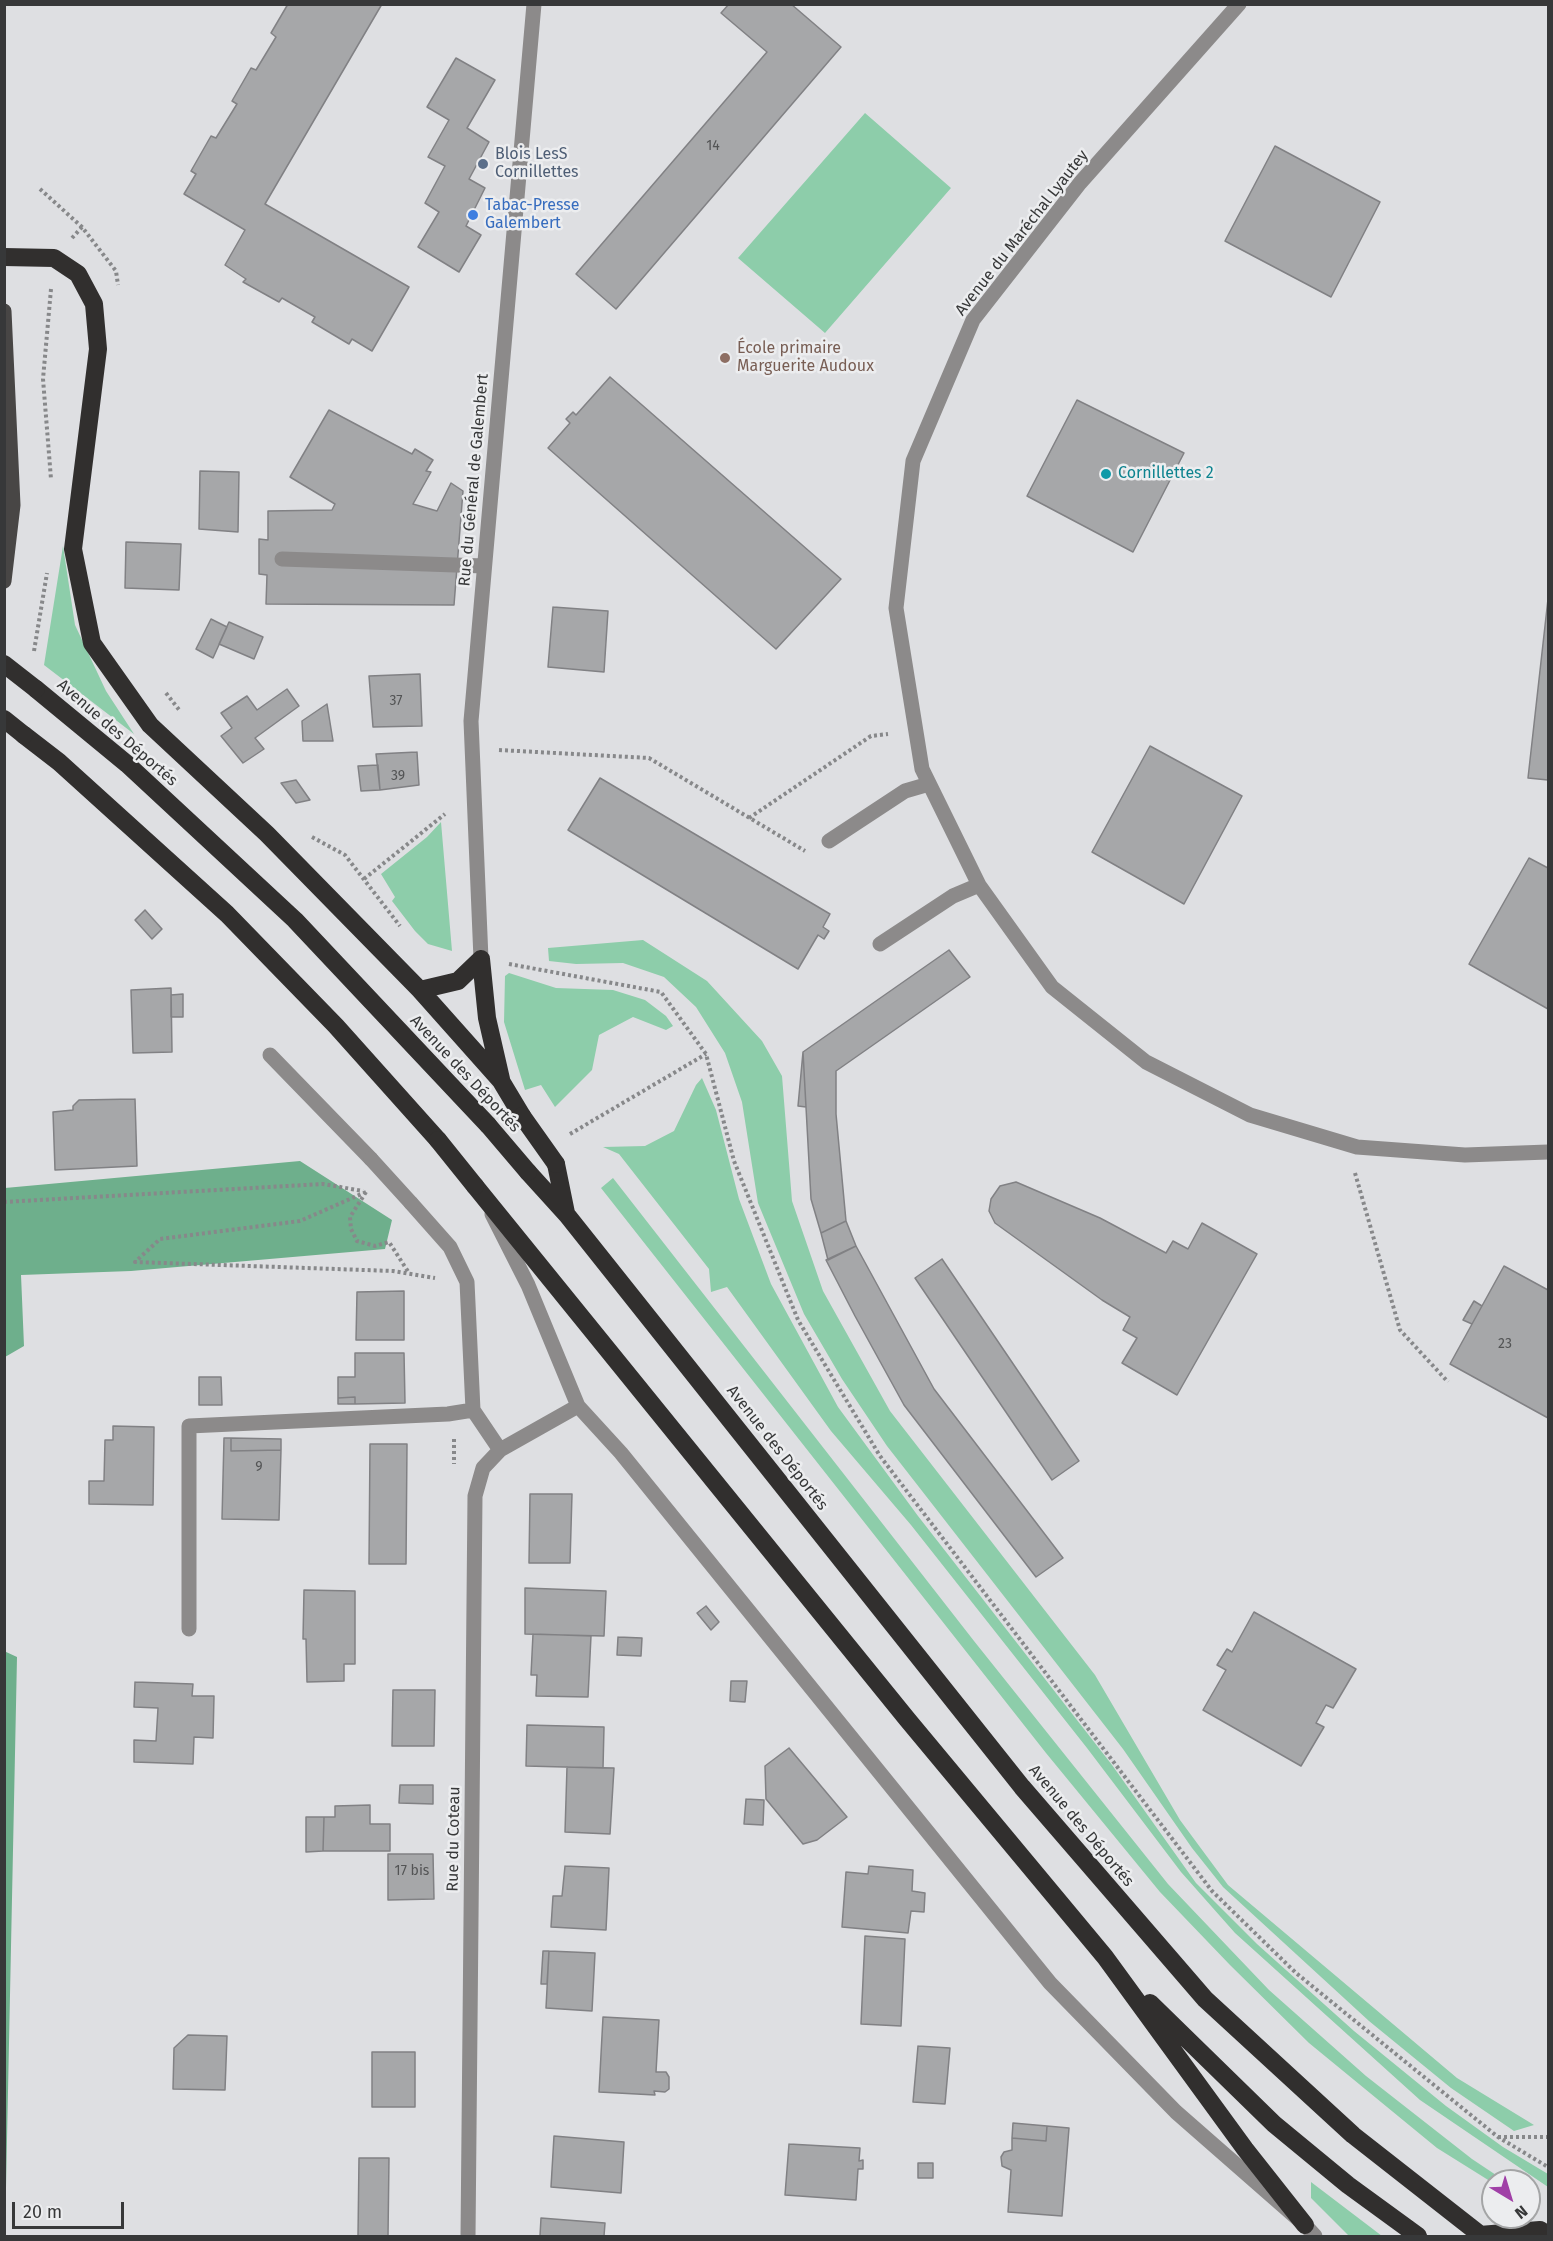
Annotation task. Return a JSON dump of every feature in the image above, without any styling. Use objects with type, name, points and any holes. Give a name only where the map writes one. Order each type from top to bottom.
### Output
[{"type":"highway","points":[[4,257],[54,258],[78,274],[94,304],[98,349],[73,549],[92,643],[150,725],[267,834],[420,990],[501,1081],[522,1116],[556,1164],[567,1215]]},
{"type":"highway","name":"Avenue des Déportés","points":[[4,664],[127,764],[295,920],[488,1125],[567,1215],[1022,1787],[1205,1999],[1353,2135],[1481,2236]]},
{"type":"highway","points":[[4,719],[59,762],[227,914],[336,1026],[438,1140],[907,1719],[1105,1957],[1245,2150],[1310,2231]]},
{"type":"highway","points":[[420,990],[458,981],[481,959]]},
{"type":"highway","points":[[481,959],[487,1018],[501,1081]]},
{"type":"highway","points":[[1105,1957],[1189,2043],[1274,2124],[1348,2186],[1418,2236]]},
{"type":"highway","points":[[1481,2236],[1540,2230],[1548,2235]]},
{"type":"main road","points":[[4,311],[13,505],[4,581]]},
{"type":"street","name":"Rue du Général de Galembert","points":[[481,959],[471,721],[534,4]]},
{"type":"street","name":"Avenue du Maréchal Lyautey","points":[[1239,4],[1080,183],[973,320],[913,461],[896,608],[922,768],[979,885],[1052,987],[1146,1062],[1250,1115],[1357,1147],[1465,1155],[1548,1152]]},
{"type":"street","points":[[282,559],[484,566]]},
{"type":"street","points":[[830,841],[905,791],[929,784]]},
{"type":"street","points":[[880,944],[952,896],[979,885]]},
{"type":"street","points":[[270,1055],[371,1159],[450,1247],[467,1282],[473,1410],[500,1450],[578,1406]]},
{"type":"street","points":[[478,1190],[528,1285],[578,1406],[621,1453],[1050,1983],[1176,2112],[1310,2231]]},
{"type":"street","points":[[189,1629],[189,1426],[448,1414],[473,1410]]},
{"type":"street","name":"Rue du Coteau","points":[[468,2236],[475,1496],[483,1468],[500,1450]]},
{"type":"path","points":[[39,189],[82,227],[116,271],[119,292]]},
{"type":"path","points":[[51,482],[43,379],[54,258],[82,227]]},
{"type":"path","points":[[33,657],[48,562]]},
{"type":"path","points":[[164,691],[186,718]]},
{"type":"path","points":[[749,818],[871,736],[888,734]]},
{"type":"path","points":[[498,750],[649,758],[805,851],[830,841]]},
{"type":"path","points":[[364,879],[445,814]]},
{"type":"path","points":[[306,834],[345,855],[402,929]]},
{"type":"path","points":[[505,963],[661,992],[706,1054],[734,1161],[798,1320],[880,1456],[1212,1892],[1296,1973],[1498,2138],[1548,2167]]},
{"type":"path","points":[[572,1134],[706,1054]]},
{"type":"path","points":[[1355,1172],[1400,1330],[1448,1382]]},
{"type":"path","points":[[4,1202],[323,1184],[367,1192]]},
{"type":"path","points":[[367,1192],[300,1221],[160,1239],[135,1262],[409,1274],[467,1282]]},
{"type":"path","points":[[367,1192],[350,1216],[351,1229],[357,1241],[375,1246],[389,1242],[409,1274]]},
{"type":"path","points":[[1498,2138],[1548,2137]]},
{"type":"green space","points":[[865,113],[951,188],[825,333],[738,258]]},
{"type":"green space","points":[[63,546],[75,625],[106,691],[134,734],[44,665]]},
{"type":"green space","points":[[441,822],[452,951],[428,944],[415,931],[392,901],[395,897],[381,874],[427,837]]},
{"type":"green space","points":[[643,940],[707,981],[762,1041],[782,1076],[792,1201],[823,1291],[890,1411],[1095,1675],[1180,1820],[1228,1885],[1457,2078],[1534,2125],[1514,2131],[1451,2088],[1369,2021],[1223,1887],[1192,1848],[1123,1749],[887,1446],[842,1379],[804,1314],[758,1203],[742,1102],[725,1053],[696,1007],[664,977],[623,963],[576,964],[549,961],[548,948]]},
{"type":"green space","points":[[509,973],[556,988],[613,990],[645,1000],[666,1016],[673,1026],[666,1030],[633,1017],[599,1035],[592,1070],[555,1107],[541,1085],[525,1090],[504,1022],[505,976]]},
{"type":"green space","points":[[702,1078],[716,1110],[739,1199],[771,1284],[838,1407],[918,1516],[1112,1765],[1196,1883],[1257,1944],[1354,2031],[1446,2106],[1503,2147],[1540,2169],[1522,2169],[1420,2100],[1235,1933],[1181,1872],[1087,1748],[911,1525],[831,1431],[727,1287],[711,1292],[709,1269],[619,1154],[603,1147],[645,1146],[674,1131],[696,1085]]},
{"type":"green space","points":[[300,1161],[392,1220],[385,1249],[131,1271],[21,1275],[24,1346],[5,1357],[5,1188]]},
{"type":"green space","points":[[613,1178],[974,1641],[1168,1884],[1269,1990],[1366,2076],[1487,2169],[1481,2169],[1481,2176],[1437,2148],[1309,2043],[1160,1892],[1046,1753],[601,1188]]},
{"type":"green space","points":[[4,1651],[17,1657],[5,2236],[4,2236]]},
{"type":"green space","points":[[1541,2170],[1548,2174],[1548,2187],[1541,2182]]},
{"type":"green space","points":[[1311,2182],[1382,2236],[1349,2236],[1311,2198]]},
{"type":"building","points":[[288,4],[382,4],[265,204],[409,287],[372,351],[352,339],[349,344],[312,322],[315,317],[282,298],[279,302],[243,282],[246,279],[225,265],[245,230],[184,194],[196,174],[191,171],[211,136],[216,138],[237,104],[232,101],[251,68],[256,70],[276,37],[271,33]]},
{"type":"building","points":[[729,4],[791,4],[841,47],[616,309],[576,274],[767,52],[721,13]]},
{"type":"building","points":[[456,58],[495,80],[467,128],[489,142],[469,179],[485,188],[466,226],[481,235],[459,272],[418,247],[439,212],[425,203],[445,166],[428,157],[449,120],[427,107]]},
{"type":"building","points":[[1275,146],[1380,202],[1331,297],[1225,241]]},
{"type":"building","points":[[610,377],[841,579],[776,649],[548,448],[570,423],[566,419],[573,412],[576,415]]},
{"type":"building","name":"Cornillettes 2","points":[[1077,400],[1184,453],[1133,552],[1027,496]]},
{"type":"building","points":[[329,410],[412,454],[415,449],[433,460],[426,471],[431,472],[413,504],[437,511],[451,483],[463,491],[454,605],[266,604],[267,575],[259,574],[259,539],[268,540],[268,511],[332,510],[335,504],[290,477]]},
{"type":"building","points":[[200,471],[239,472],[238,532],[199,529]]},
{"type":"building","points":[[126,542],[181,544],[179,590],[125,588]]},
{"type":"building","points":[[1548,599],[1548,780],[1528,778]]},
{"type":"building","points":[[553,607],[608,611],[604,672],[548,667]]},
{"type":"building","points":[[211,619],[227,627],[213,658],[196,649]]},
{"type":"building","points":[[229,622],[263,637],[254,659],[219,644]]},
{"type":"building","points":[[420,674],[422,726],[373,727],[369,676]]},
{"type":"building","points":[[287,689],[299,706],[255,738],[264,749],[243,763],[221,736],[232,728],[221,713],[247,696],[257,710]]},
{"type":"building","points":[[327,704],[333,741],[303,741],[302,721]]},
{"type":"building","points":[[1150,746],[1242,796],[1184,904],[1092,852]]},
{"type":"building","points":[[417,752],[419,785],[380,790],[376,754]]},
{"type":"building","points":[[378,765],[380,790],[361,791],[358,766]]},
{"type":"building","points":[[600,778],[830,914],[823,927],[829,931],[824,939],[818,935],[798,969],[568,830]]},
{"type":"building","points":[[296,780],[310,800],[296,803],[281,783]]},
{"type":"building","points":[[1529,858],[1548,868],[1548,1009],[1469,964]]},
{"type":"building","points":[[145,910],[162,929],[152,939],[135,920]]},
{"type":"building","points":[[949,950],[970,977],[836,1071],[836,1114],[846,1221],[821,1233],[811,1199],[803,1052]]},
{"type":"building","points":[[171,988],[172,1052],[133,1053],[131,990]]},
{"type":"building","points":[[183,994],[183,1017],[171,1017],[171,995]]},
{"type":"building","points":[[803,1052],[806,1107],[798,1106]]},
{"type":"building","points":[[135,1099],[137,1166],[55,1170],[53,1112],[73,1110],[73,1106],[79,1100]]},
{"type":"building","points":[[1016,1182],[1100,1218],[1166,1253],[1173,1241],[1188,1249],[1202,1223],[1257,1254],[1177,1395],[1122,1363],[1137,1338],[1123,1330],[1130,1317],[1102,1300],[995,1223],[989,1211],[991,1199],[1000,1186]]},
{"type":"building","points":[[846,1221],[856,1246],[828,1260],[821,1233]]},
{"type":"building","points":[[856,1246],[934,1389],[1063,1558],[1036,1577],[904,1405],[855,1316],[826,1260]]},
{"type":"building","points":[[942,1259],[1079,1461],[1052,1480],[915,1278]]},
{"type":"building","points":[[1504,1266],[1548,1290],[1548,1418],[1450,1364]]},
{"type":"building","points":[[404,1291],[404,1340],[356,1340],[357,1292]]},
{"type":"building","points":[[1474,1301],[1482,1306],[1472,1324],[1463,1320]]},
{"type":"building","points":[[355,1353],[404,1353],[405,1403],[355,1404],[355,1397],[338,1398],[338,1377],[355,1377]]},
{"type":"building","points":[[199,1377],[221,1377],[222,1405],[199,1405]]},
{"type":"building","points":[[355,1397],[355,1404],[338,1404],[338,1398]]},
{"type":"building","points":[[113,1426],[154,1427],[153,1505],[89,1504],[89,1481],[104,1481],[105,1440],[113,1440]]},
{"type":"building","points":[[224,1438],[231,1438],[231,1451],[281,1450],[279,1520],[222,1519]]},
{"type":"building","points":[[231,1438],[281,1439],[281,1450],[231,1451]]},
{"type":"building","points":[[370,1444],[407,1444],[406,1564],[369,1564]]},
{"type":"building","points":[[530,1494],[572,1494],[570,1563],[529,1563]]},
{"type":"building","points":[[525,1588],[606,1591],[604,1636],[525,1634]]},
{"type":"building","points":[[304,1590],[355,1591],[355,1664],[344,1664],[344,1681],[307,1682],[306,1639],[303,1639]]},
{"type":"building","points":[[706,1606],[719,1622],[711,1630],[697,1613]]},
{"type":"building","points":[[1254,1612],[1356,1669],[1333,1708],[1326,1705],[1316,1723],[1324,1727],[1301,1766],[1203,1710],[1226,1670],[1217,1665],[1227,1649],[1232,1652]]},
{"type":"building","points":[[533,1634],[591,1636],[588,1697],[536,1696],[537,1675],[531,1675]]},
{"type":"building","points":[[618,1637],[642,1638],[641,1656],[617,1655]]},
{"type":"building","points":[[731,1681],[747,1681],[745,1702],[730,1701]]},
{"type":"building","points":[[135,1682],[193,1684],[192,1696],[214,1696],[213,1738],[194,1737],[193,1764],[134,1762],[134,1740],[156,1741],[158,1708],[134,1707]]},
{"type":"building","points":[[393,1690],[435,1690],[434,1746],[392,1746]]},
{"type":"building","points":[[527,1725],[604,1727],[603,1768],[526,1766]]},
{"type":"building","points":[[789,1748],[847,1817],[817,1840],[803,1844],[766,1799],[765,1766]]},
{"type":"building","points":[[567,1767],[614,1768],[610,1834],[565,1832]]},
{"type":"building","points":[[400,1785],[433,1785],[433,1804],[399,1803]]},
{"type":"building","points":[[746,1799],[764,1800],[763,1825],[744,1824]]},
{"type":"building","points":[[370,1805],[370,1824],[390,1824],[390,1851],[323,1851],[324,1817],[335,1817],[335,1806]]},
{"type":"building","points":[[306,1817],[324,1817],[323,1851],[306,1852]]},
{"type":"building","points":[[388,1854],[433,1854],[434,1899],[388,1900]]},
{"type":"building","points":[[565,1866],[609,1868],[606,1930],[551,1927],[553,1896],[562,1896]]},
{"type":"building","points":[[869,1866],[913,1870],[912,1891],[925,1893],[924,1912],[911,1911],[908,1933],[842,1927],[846,1872],[868,1874]]},
{"type":"building","points":[[865,1936],[905,1939],[901,2026],[861,2024]]},
{"type":"building","points":[[543,1951],[549,1951],[547,1984],[541,1984]]},
{"type":"building","points":[[549,1951],[595,1953],[592,2011],[546,2008]]},
{"type":"building","points":[[603,2017],[659,2020],[656,2072],[666,2072],[669,2077],[669,2089],[665,2092],[654,2091],[655,2095],[599,2092]]},
{"type":"building","points":[[188,2035],[227,2036],[225,2090],[173,2089],[174,2048]]},
{"type":"building","points":[[918,2046],[950,2048],[945,2104],[913,2102]]},
{"type":"building","points":[[372,2052],[415,2052],[415,2107],[372,2107]]},
{"type":"building","points":[[1013,2123],[1047,2126],[1046,2141],[1012,2138]]},
{"type":"building","points":[[1047,2126],[1069,2128],[1062,2216],[1008,2212],[1011,2170],[1002,2166],[1001,2157],[1004,2152],[1012,2150],[1012,2138],[1046,2141]]},
{"type":"building","points":[[554,2136],[624,2142],[621,2193],[551,2187]]},
{"type":"building","points":[[789,2144],[860,2148],[859,2161],[863,2160],[863,2169],[858,2169],[856,2200],[785,2195]]},
{"type":"building","points":[[359,2158],[389,2158],[388,2236],[358,2236]]},
{"type":"building","points":[[918,2163],[933,2163],[933,2178],[918,2178]]},
{"type":"building","points":[[541,2218],[605,2223],[604,2236],[540,2236]]},
{"type":"place","name":"Blois LesS Cornillettes","points":[[483,164]]},
{"type":"place","name":"Tabac-Presse Galembert","points":[[473,215]]},
{"type":"place","name":"École primaire Marguerite Audoux","points":[[725,358]]},
{"type":"place","name":"Cornillettes 2","points":[[1106,474]]}]
